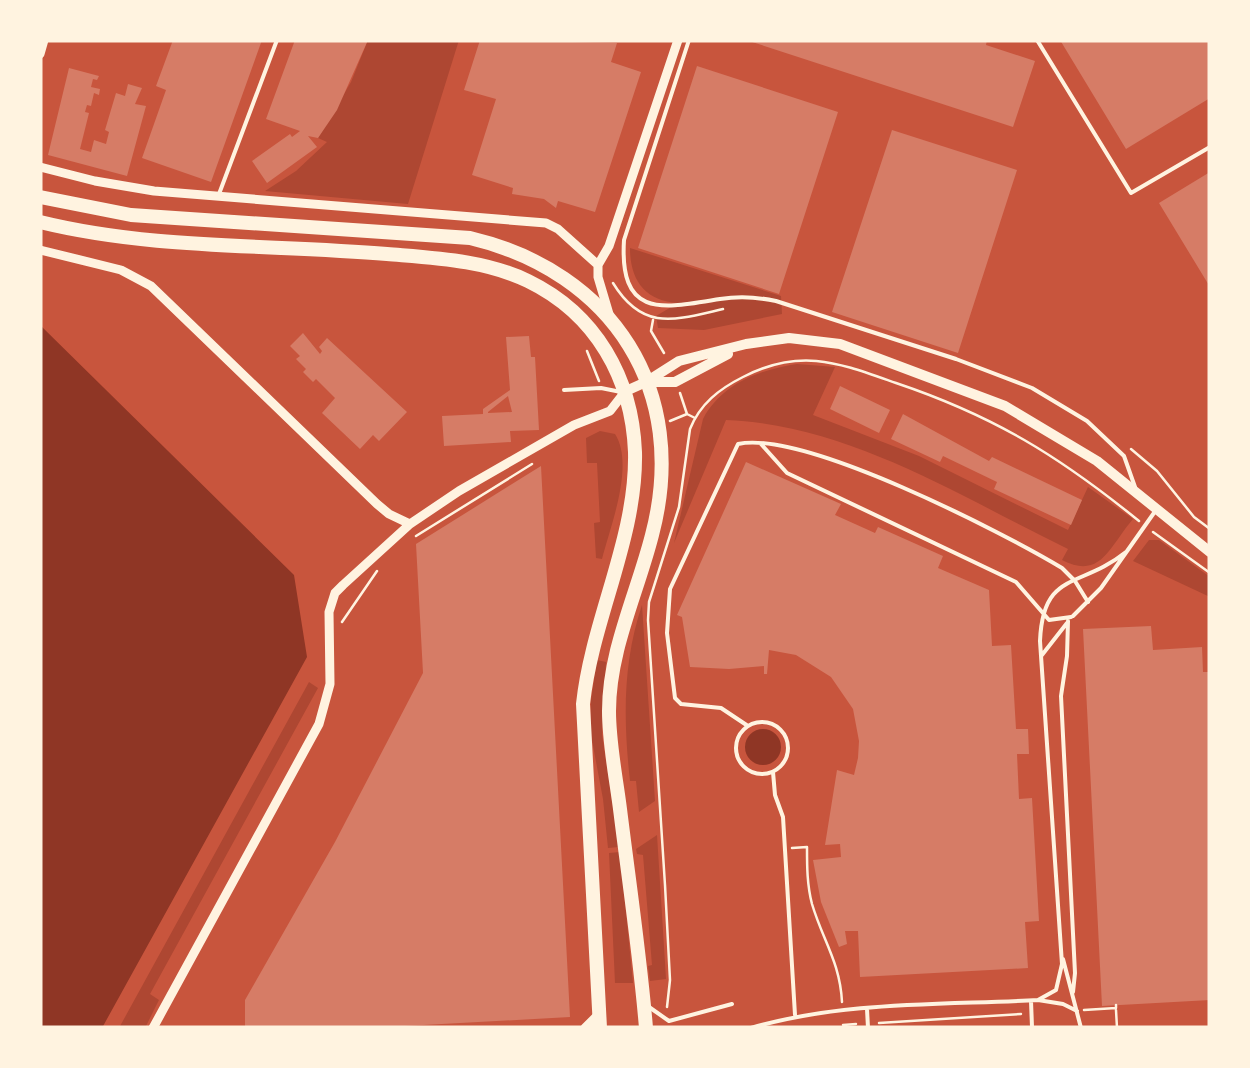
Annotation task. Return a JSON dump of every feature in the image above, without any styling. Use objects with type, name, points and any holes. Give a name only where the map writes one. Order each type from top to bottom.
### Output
[{"type":"main road","points":[[40,198],[130,215],[470,238],[498,244],[565,276],[610,314],[646,382],[660,442],[659,506],[615,654],[609,714],[646,1028]]},
{"type":"main road","points":[[40,222],[130,240],[348,250],[476,264],[528,281],[562,302],[602,343],[626,390],[635,452],[632,495],[590,658],[583,704],[600,1021]]},
{"type":"street","points":[[40,54],[44,40]]},
{"type":"street","points":[[610,314],[598,277],[598,264],[622,212],[678,40]]},
{"type":"street","points":[[40,167],[128,188],[546,223],[598,264]]},
{"type":"street","points":[[40,250],[120,270],[152,286],[376,504],[410,524]]},
{"type":"street","points":[[153,1028],[319,724],[330,684],[328,612],[336,593],[410,524],[558,435],[610,411],[626,390],[679,361],[746,344],[789,338],[822,340],[959,387],[1005,406],[1049,431],[1137,491],[1210,552]]},
{"type":"street","points":[[646,382],[675,382],[746,344]]},
{"type":"street","points":[[585,1028],[600,1021]]},
{"type":"lane","points":[[218,195],[277,40]]},
{"type":"lane","points":[[689,40],[624,240],[623,265],[631,288],[654,305],[676,308],[753,296],[956,358],[1032,388],[1086,422],[1124,456],[1137,491]]},
{"type":"lane","points":[[1037,40],[1131,193],[1210,147]]},
{"type":"lane","points":[[564,390],[626,390]]},
{"type":"lane","points":[[748,726],[721,708],[682,704],[672,692],[667,633],[670,589],[734,449],[745,442],[812,454],[888,480],[1062,568],[1088,602]]},
{"type":"lane","points":[[761,444],[787,473],[1016,582],[1049,620],[1069,619]]},
{"type":"lane","points":[[1042,655],[1069,619],[1088,602],[1156,510]]},
{"type":"lane","points":[[1034,1000],[1052,994],[1058,986],[1060,950],[1042,613],[1054,592],[1110,566],[1126,552]]},
{"type":"lane","points":[[1069,619],[1061,696],[1073,992]]},
{"type":"lane","points":[[774,772],[752,772],[741,763],[736,743],[748,726],[769,722],[785,735],[787,756],[774,772],[775,796],[783,817],[795,1016]]},
{"type":"lane","points":[[1060,950],[1081,1028]]},
{"type":"lane","points":[[751,1028],[795,1016],[842,1010],[1034,1000],[1077,1011]]},
{"type":"lane","points":[[1032,1028],[1034,1000]]},
{"type":"lane","points":[[644,1003],[668,1021],[732,1004]]},
{"type":"lane","points":[[867,1009],[868,1026]]},
{"type":"path","points":[[652,331],[653,318]]},
{"type":"path","points":[[668,1021],[665,886],[648,620],[679,508],[695,418],[717,392],[781,361],[814,359],[838,363],[960,405],[1060,459],[1210,573]]},
{"type":"path","points":[[687,414],[695,418]]},
{"type":"path","points":[[395,537],[402,544],[542,458]]},
{"type":"path","points":[[330,629],[348,616],[385,562]]},
{"type":"path","points":[[785,848],[807,847],[809,891],[840,972],[842,1010]]},
{"type":"path","points":[[1077,1011],[1116,1007],[1118,1028]]},
{"type":"path","points":[[840,1028],[1031,1014]]},
{"type":"shaded area","points":[[368,40],[459,40],[408,204],[265,191],[296,171],[327,142],[318,138],[351,82]]},
{"type":"shaded area","points":[[630,248],[781,296],[782,314],[704,330],[658,328],[656,316],[678,303],[657,298],[642,287],[633,270]]},
{"type":"shaded area","points":[[40,325],[294,575],[307,657],[102,1028],[40,1028]]},
{"type":"shaded area","points":[[797,364],[835,367],[813,415],[919,456],[1068,530],[1088,487],[1133,519],[1103,558],[1086,566],[1075,565],[1062,560],[1068,549],[944,486],[860,449],[772,425],[726,420],[674,543],[703,419],[711,407],[742,381]]},
{"type":"shaded area","points":[[600,431],[615,434],[623,462],[619,496],[602,559],[596,558],[594,523],[600,522],[597,463],[587,463],[586,438]]},
{"type":"shaded area","points":[[1149,540],[1159,540],[1210,577],[1210,597],[1133,561]]},
{"type":"shaded area","points":[[642,605],[655,801],[639,812],[636,781],[630,781],[626,713],[631,648]]},
{"type":"shaded area","points":[[597,660],[606,662],[602,734],[619,847],[608,848],[591,735]]},
{"type":"shaded area","points":[[309,682],[318,688],[150,994],[159,1000],[145,1028],[119,1028]]},
{"type":"shaded area","points":[[763,729],[776,734],[781,747],[776,760],[763,765],[750,760],[745,747],[750,734]]},
{"type":"shaded area","points":[[657,835],[666,979],[650,981],[643,855],[637,854],[636,849]]},
{"type":"shaded area","points":[[620,852],[633,983],[615,983],[609,853]]},
{"type":"building","points":[[173,40],[262,40],[211,182],[142,158],[166,90],[156,86]]},
{"type":"building","points":[[295,40],[368,40],[337,110],[318,138],[308,136],[317,147],[267,183],[252,161],[300,131],[266,119]]},
{"type":"building","points":[[480,40],[617,43],[611,62],[641,72],[595,212],[558,201],[556,208],[544,199],[512,194],[513,188],[472,175],[496,99],[464,90]]},
{"type":"building","points":[[746,40],[987,40],[986,45],[1035,61],[1013,127]]},
{"type":"building","points":[[1060,40],[1210,40],[1210,98],[1126,149]]},
{"type":"building","points":[[697,66],[838,112],[779,294],[638,248]]},
{"type":"building","points":[[69,68],[99,76],[93,79],[91,87],[100,89],[99,95],[94,93],[91,106],[87,105],[85,112],[89,113],[80,149],[91,152],[94,140],[106,144],[109,132],[105,130],[116,93],[125,96],[128,84],[142,88],[135,104],[146,106],[127,176],[48,155]]},
{"type":"building","points":[[892,130],[1017,170],[958,353],[832,312]]},
{"type":"building","points":[[1210,172],[1210,287],[1159,203]]},
{"type":"building","points":[[303,333],[320,354],[319,347],[327,338],[407,412],[379,441],[373,435],[360,449],[322,413],[335,398],[303,372],[306,369],[296,359],[300,356],[290,346]]},
{"type":"building","points":[[529,336],[531,357],[535,357],[539,430],[510,431],[511,442],[444,446],[442,416],[483,414],[483,409],[510,390],[506,337]],"holes":[[[508,396],[512,412],[488,413]]]},
{"type":"building","points":[[840,386],[890,410],[879,433],[830,409]]},
{"type":"building","points":[[903,414],[989,461],[992,457],[1082,500],[1071,525],[994,489],[997,482],[943,456],[940,462],[891,439]]},
{"type":"building","points":[[746,462],[841,504],[835,515],[875,533],[878,527],[943,556],[938,568],[989,590],[992,646],[1011,645],[1016,729],[1028,729],[1029,754],[1017,754],[1019,799],[1032,798],[1039,921],[1025,922],[1028,968],[860,977],[858,931],[845,931],[847,944],[839,947],[821,902],[813,860],[841,857],[840,844],[825,845],[837,770],[854,775],[858,758],[853,709],[831,677],[796,655],[769,650],[767,674],[764,666],[690,667],[682,617],[677,615]]},
{"type":"building","points":[[541,466],[570,1017],[369,1028],[245,1028],[245,1000],[335,842],[423,673],[416,544]]},
{"type":"building","points":[[1151,626],[1153,650],[1202,647],[1203,672],[1210,672],[1210,1000],[1102,1006],[1083,629]]}]
